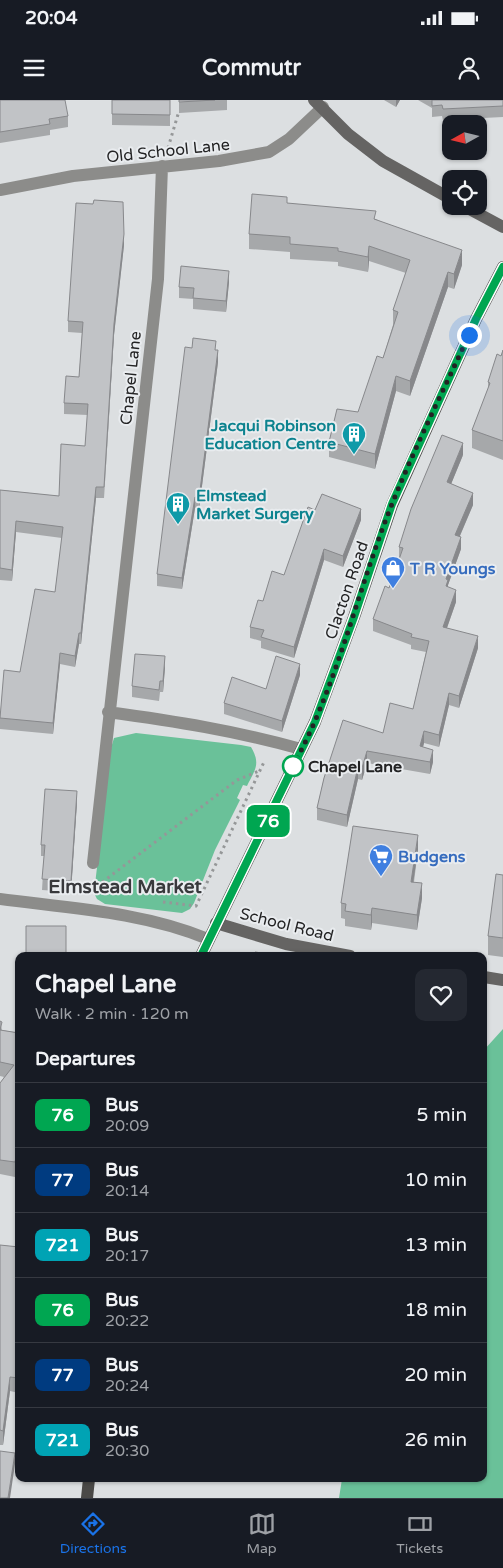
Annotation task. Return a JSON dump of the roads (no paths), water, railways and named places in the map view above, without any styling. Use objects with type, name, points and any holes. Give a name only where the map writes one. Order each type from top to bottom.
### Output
[{"type":"main road","name":"Clacton Road","points":[[203,952],[315,722],[392,504],[476,319],[503,267]]},
{"type":"main road","points":[[87,1498],[89,1482]]},
{"type":"street","name":"Old School Lane","points":[[0,190],[73,176],[254,156],[269,152],[289,139],[319,103]]},
{"type":"street","points":[[319,103],[348,134],[383,162],[442,194]]},
{"type":"street","name":"Chapel Lane","points":[[93,863],[108,712],[118,642],[158,279],[162,166]]},
{"type":"street","points":[[481,215],[503,227]]},
{"type":"street","points":[[108,712],[198,724],[247,734],[301,749]]},
{"type":"street","points":[[0,899],[138,918],[188,931],[208,939]]},
{"type":"street","name":"School Road","points":[[216,922],[286,944],[329,952]]},
{"type":"street","points":[[487,977],[503,980]]},
{"type":"place","name":"Jacqui Robinson Education Centre","points":[[354,455]]},
{"type":"place","name":"Elmstead Market Surgery","points":[[178,525]]},
{"type":"place","name":"T R Youngs","points":[[393,589]]},
{"type":"place","name":"Chapel Lane","points":[[293,766]]},
{"type":"place","name":"Budgens","points":[[381,877]]},
{"type":"district","name":"Elmstead Market","points":[[125,886]]}]
